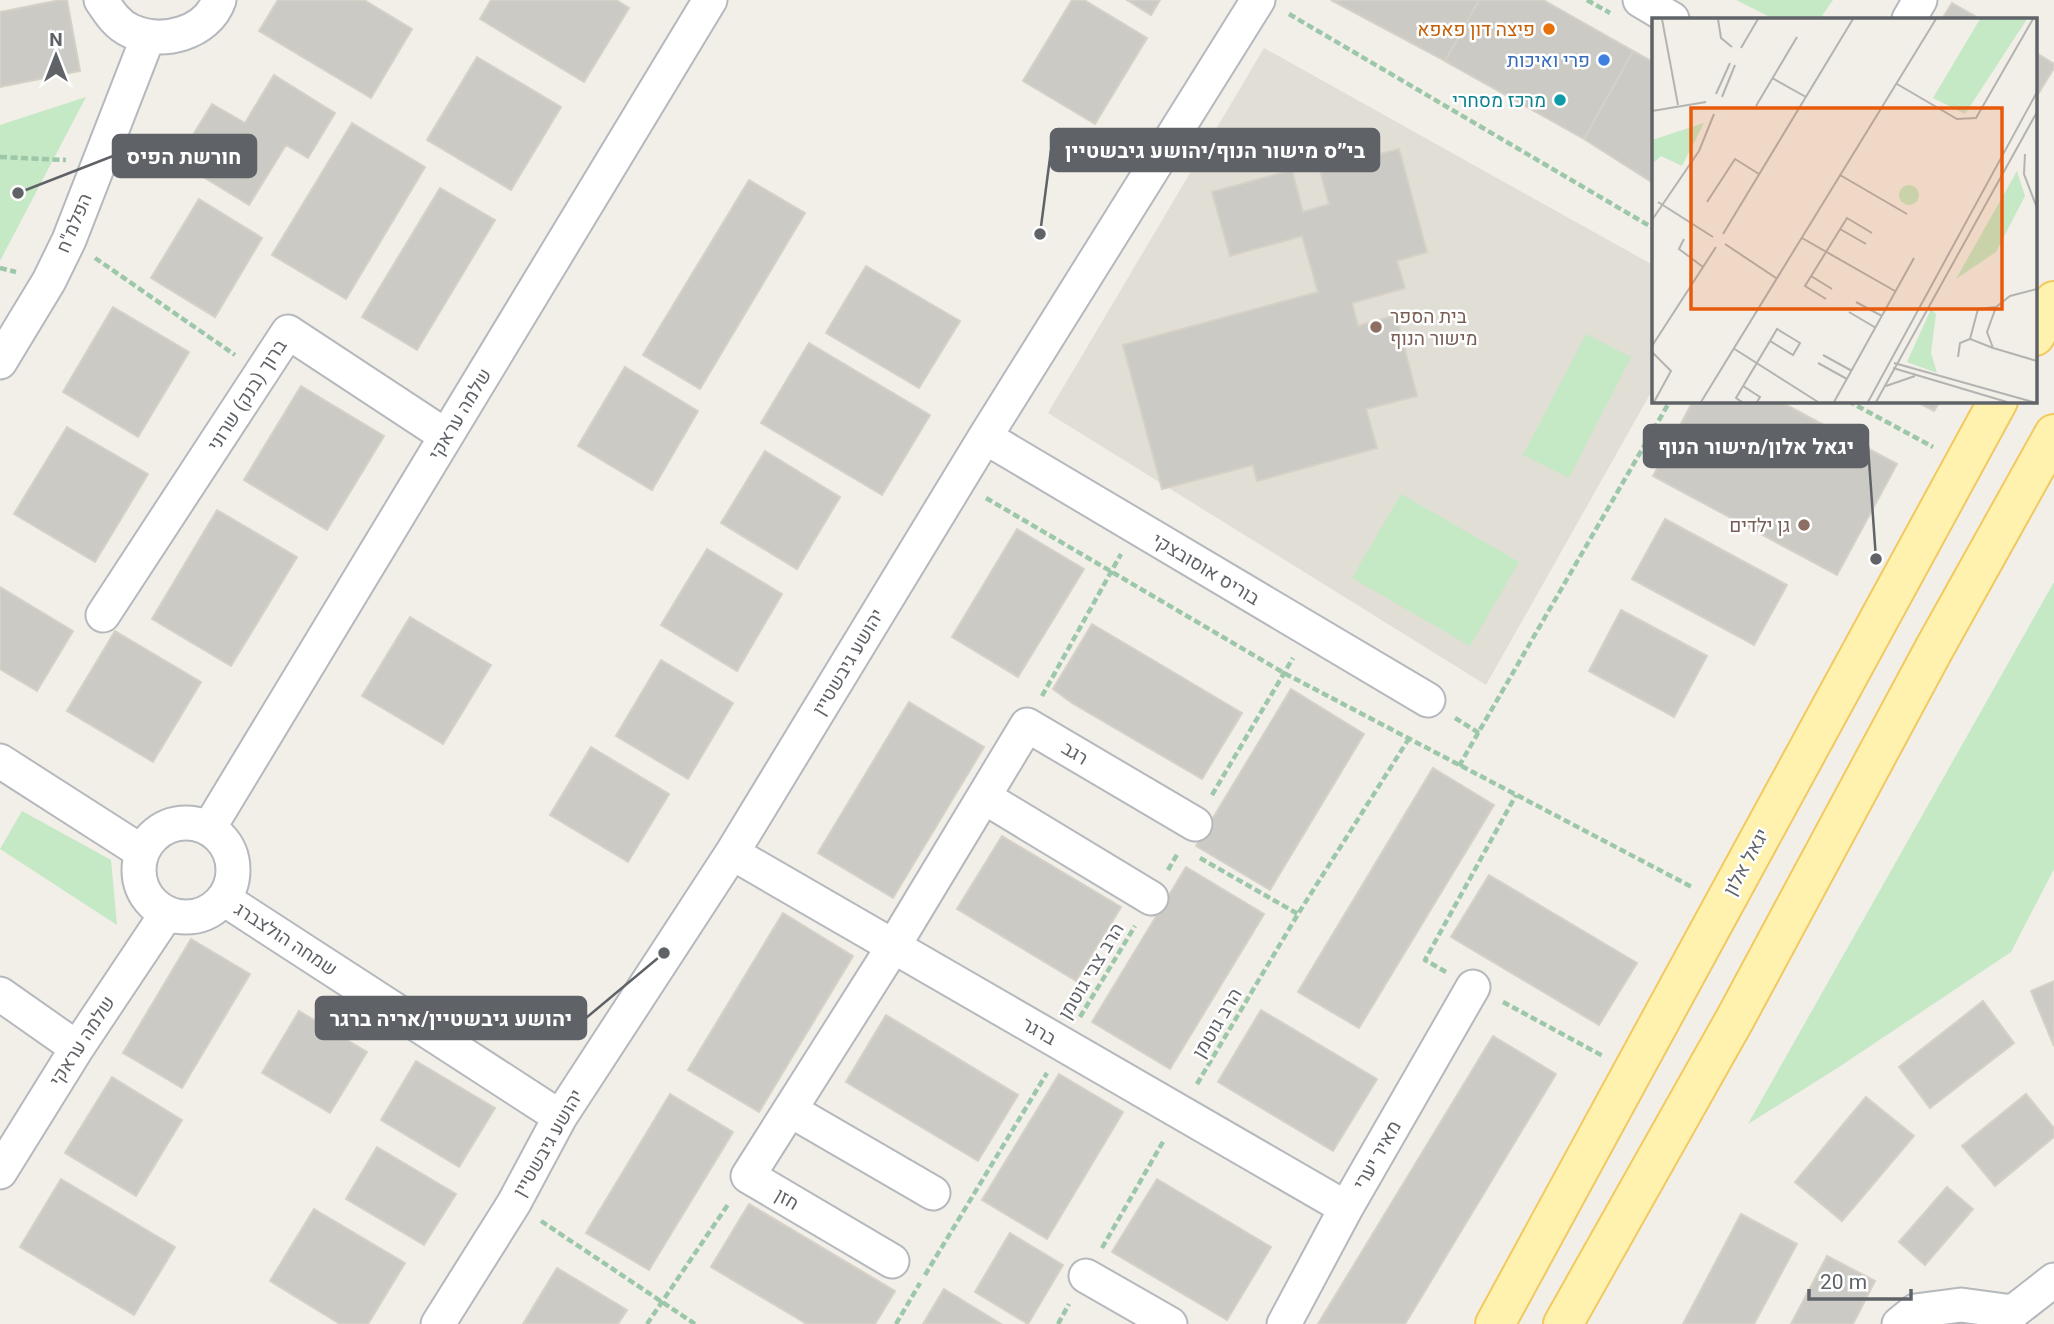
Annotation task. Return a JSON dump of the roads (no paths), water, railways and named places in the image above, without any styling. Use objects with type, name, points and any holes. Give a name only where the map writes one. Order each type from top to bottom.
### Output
[{"type":"main road","points":[[2036,334],[2054,301]]},
{"type":"main road","name":"יגאל אלון","points":[[1494,1324],[1997,402]]},
{"type":"main road","points":[[1563,1324],[1735,1019],[1934,649],[2054,434]]},
{"type":"street","points":[[101,0],[113,18],[129,30],[148,37],[168,38],[187,33],[204,21],[219,0]]},
{"type":"street","name":"שלמה עראקי","points":[[209,828],[710,0]]},
{"type":"street","points":[[1640,0],[1670,18]]},
{"type":"street","points":[[1910,18],[1920,0]]},
{"type":"street","name":"יהושע גיבשטיין","points":[[438,1324],[514,1203],[560,1117],[732,853],[985,437],[1268,3]]},
{"type":"street","name":"הפלמ\"ח","points":[[0,362],[49,281],[69,240],[148,37]]},
{"type":"street","name":"ברוך (בנק) שרוני","points":[[103,615],[288,332],[446,436]]},
{"type":"street","name":"בוריס אוסובצקי","points":[[985,437],[1428,700]]},
{"type":"street","name":"רגב","points":[[984,797],[1027,725],[1188,836]]},
{"type":"street","points":[[0,761],[142,852]]},
{"type":"street","points":[[933,1193],[790,1110],[984,797],[1151,898]]},
{"type":"street","points":[[184,823],[209,828],[228,848],[233,860],[230,887],[223,899],[212,909],[198,915],[182,917],[167,913],[148,898],[142,888],[139,864],[142,852],[159,831],[170,825],[184,823]]},
{"type":"street","name":"ברגר","points":[[732,853],[1346,1208]]},
{"type":"street","name":"שמחה הולצברג","points":[[223,899],[560,1117]]},
{"type":"street","name":"שלמה עראקי","points":[[0,1172],[77,1048],[167,913]]},
{"type":"street","name":"מאיר יערי","points":[[1284,1324],[1346,1208],[1473,987]]},
{"type":"street","points":[[0,994],[77,1048]]},
{"type":"street","name":"חזן","points":[[790,1110],[748,1175],[892,1261]]},
{"type":"street","points":[[1086,1276],[1170,1324]]},
{"type":"street","points":[[1899,1324],[1915,1311],[1961,1305],[2009,1318],[2054,1280]]},
{"type":"place","name":"פיצה דון פאפא","points":[[1549,29]]},
{"type":"place","name":"פרי ואיכות","points":[[1604,60]]},
{"type":"place","name":"מרכז מסחרי","points":[[1560,100]]},
{"type":"place","name":"חורשת הפיס","points":[[18,193]]},
{"type":"place","name":"בי״ס מישור הנוף/יהושע גיבשטיין","points":[[1040,234]]},
{"type":"place","name":"בית הספר מישור הנוף","points":[[1376,327]]},
{"type":"place","name":"גן ילדים","points":[[1804,525]]},
{"type":"place","name":"יגאל אלון/מישור הנוף","points":[[1876,559]]},
{"type":"place","name":"יהושע גיבשטיין/אריה ברגר","points":[[664,953]]}]
